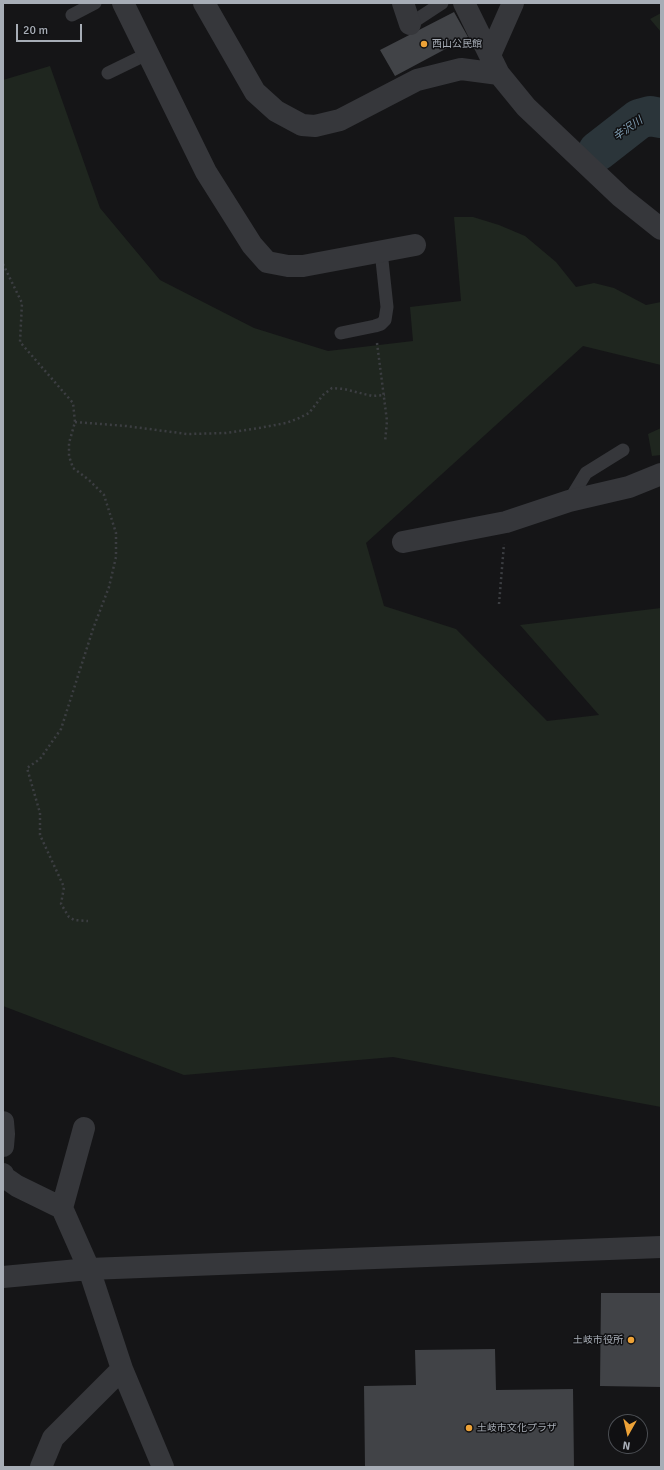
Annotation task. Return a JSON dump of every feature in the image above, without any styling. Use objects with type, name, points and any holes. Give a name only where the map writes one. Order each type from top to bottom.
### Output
[{"type":"street","points":[[123,3],[206,172],[252,245],[267,262],[288,266],[303,266],[415,245]]},
{"type":"street","points":[[204,3],[254,92],[276,111],[302,125],[315,126],[340,120],[417,80],[460,69],[494,64]]},
{"type":"street","points":[[402,3],[410,24]]},
{"type":"street","points":[[464,3],[494,64],[526,107],[621,197],[661,229]]},
{"type":"street","points":[[494,64],[513,3]]},
{"type":"street","points":[[403,542],[506,522],[569,501],[629,487],[661,474]]},
{"type":"street","points":[[3,1122],[3,1146]]},
{"type":"street","points":[[84,1128],[62,1208],[89,1269],[122,1369],[163,1467]]},
{"type":"street","points":[[3,1174],[4,1177],[17,1186],[62,1208]]},
{"type":"street","points":[[3,1277],[89,1269],[661,1246]]},
{"type":"street","points":[[41,1467],[54,1438],[122,1369]]},
{"type":"lane","points":[[72,15],[95,3]]},
{"type":"lane","points":[[410,24],[442,3]]},
{"type":"lane","points":[[108,73],[147,54]]},
{"type":"lane","points":[[342,333],[382,324],[385,320],[387,314],[380,251]]},
{"type":"lane","points":[[569,501],[586,473],[623,450]]},
{"type":"path","points":[[3,264],[22,303],[20,342],[73,403],[75,422],[69,443],[69,456],[73,468],[89,480],[104,495],[116,533],[116,557],[109,587],[93,629],[61,729],[40,759],[27,768],[40,813],[40,835],[64,887],[61,904],[69,917],[74,920],[88,921]]},
{"type":"path","points":[[375,326],[385,395],[387,421],[385,442]]},
{"type":"path","points":[[75,422],[126,426],[187,434],[226,433],[286,423],[296,419],[309,412],[323,395],[332,388],[344,389],[372,396],[385,395]]},
{"type":"path","points":[[499,604],[506,522]]},
{"type":"shaded area","points":[[661,13],[661,32],[650,19]]},
{"type":"shaded area","points":[[50,66],[100,208],[160,280],[254,328],[328,351],[413,341],[410,307],[461,301],[454,217],[473,217],[499,225],[525,236],[556,262],[576,287],[594,283],[614,288],[646,305],[661,302],[661,365],[583,346],[366,543],[384,606],[456,629],[547,721],[599,715],[520,625],[661,608],[661,1107],[393,1057],[184,1075],[3,1006],[3,80]]},
{"type":"shaded area","points":[[661,428],[661,455],[652,456],[648,434]]},
{"type":"building","name":"西山公民館","points":[[454,12],[468,37],[395,76],[380,50]]},
{"type":"building","name":"土岐市役所","points":[[601,1293],[661,1293],[661,1387],[600,1386]]},
{"type":"building","name":"土岐市文化プラザ","points":[[495,1349],[496,1390],[573,1389],[574,1467],[365,1467],[364,1386],[416,1385],[415,1350]]},
{"type":"waterway","name":"辛沢川","points":[[598,151],[639,119],[650,116],[661,118]]},
{"type":"place","name":"西山公民館","points":[[424,44]]},
{"type":"place","name":"土岐市役所","points":[[631,1340]]},
{"type":"place","name":"土岐市文化プラザ","points":[[469,1428]]}]
